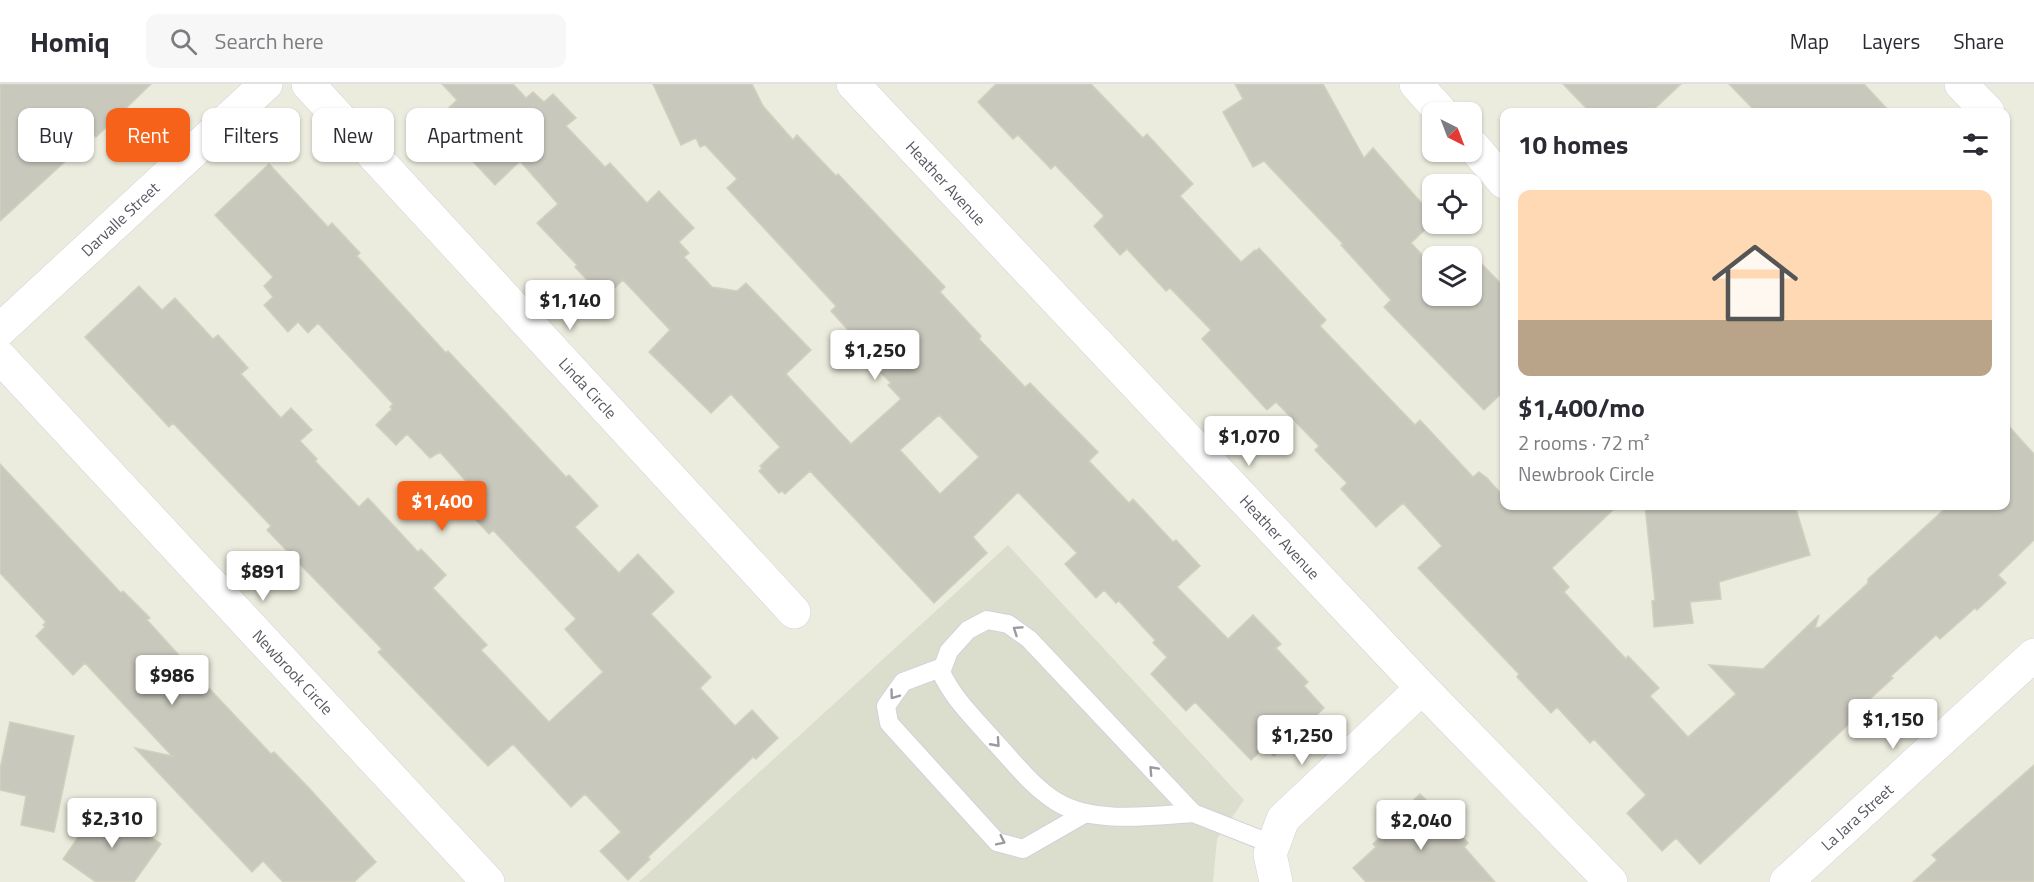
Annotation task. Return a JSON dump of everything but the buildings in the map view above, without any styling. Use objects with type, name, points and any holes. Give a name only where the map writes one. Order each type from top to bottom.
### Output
[{"type":"street","name":"Darvalle Street","points":[[0,330],[266,84]]},
{"type":"street","name":"Linda Circle","points":[[308,84],[794,612]]},
{"type":"street","name":"Heather Avenue","points":[[853,84],[1422,688],[1611,882]]},
{"type":"street","points":[[1416,84],[1433,102]]},
{"type":"street","points":[[1961,84],[1984,108]]},
{"type":"street","points":[[1482,157],[1500,178]]},
{"type":"street","name":"Newbrook Circle","points":[[0,357],[488,882]]},
{"type":"street","name":"La Jara Street","points":[[1786,882],[2034,655]]},
{"type":"street","points":[[1276,882],[1270,855],[1283,819],[1422,688]]},
{"type":"lane","points":[[1193,813],[1029,639],[1008,624],[987,620],[968,630],[949,651],[941,672],[950,691],[1032,782],[1057,803],[1084,814],[1128,817],[1193,813],[1274,845]]},
{"type":"lane","points":[[943,667],[903,682],[886,706],[889,723],[997,842],[1023,849],[1084,814]]},
{"type":"shaded area","points":[[1008,545],[1244,800],[1217,839],[1213,882],[639,882]]}]
